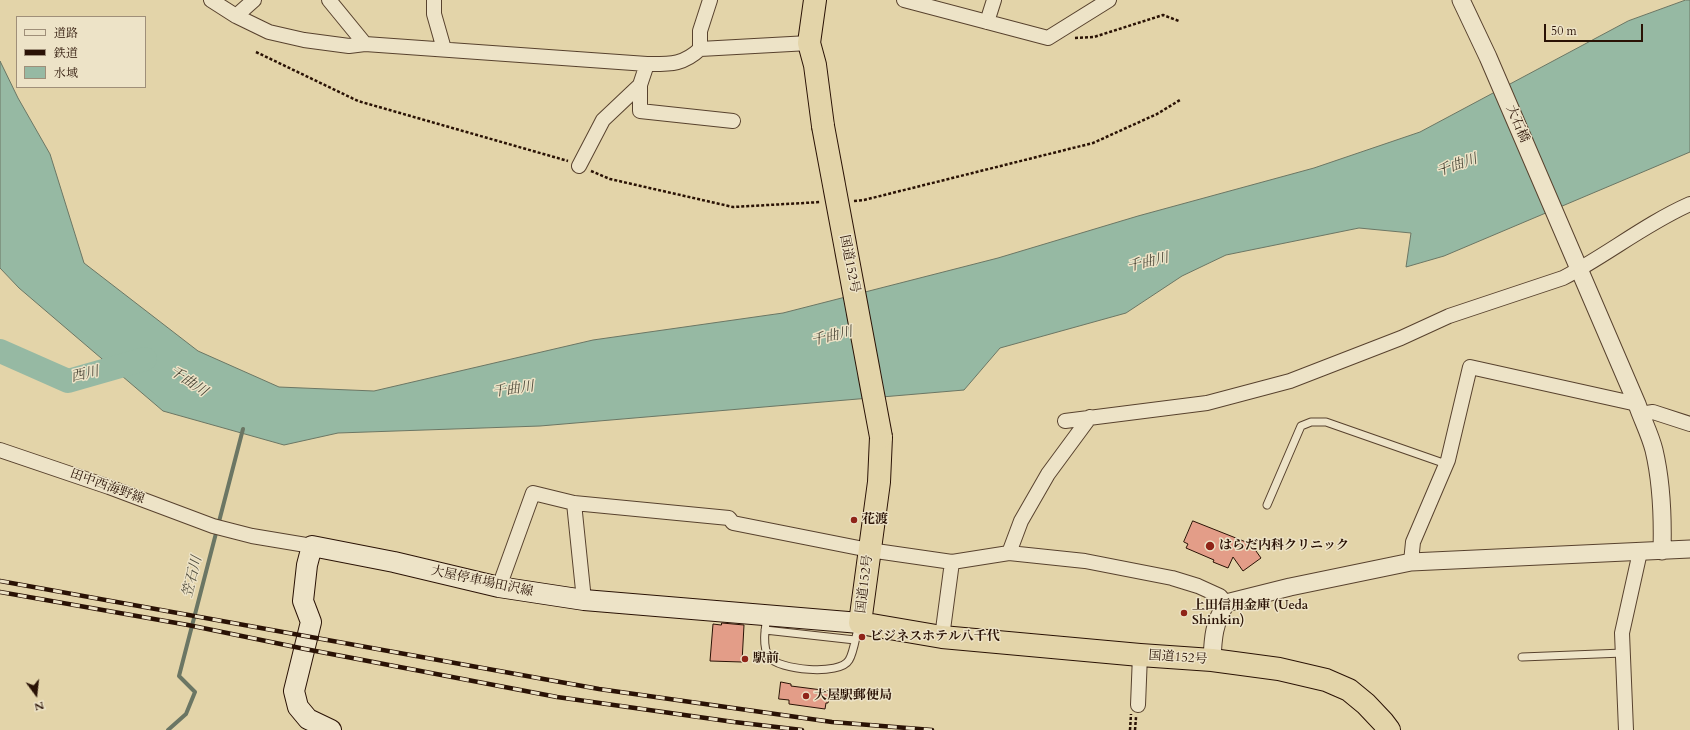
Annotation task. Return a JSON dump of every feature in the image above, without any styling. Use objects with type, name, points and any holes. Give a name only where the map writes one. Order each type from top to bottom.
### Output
[{"type":"highway","name":"国道152号","points":[[815,0],[809,43],[815,65],[823,126],[881,437],[879,482],[857,631],[1212,660],[1279,669],[1326,680],[1349,690],[1366,704],[1384,722],[1389,730]]},
{"type":"main road","name":"大屋停車場田沢線","points":[[312,546],[394,562],[499,587],[541,595],[766,622],[857,631]]},
{"type":"main road","points":[[312,546],[307,565],[303,601],[310,622],[294,691],[298,707],[308,719],[331,730]]},
{"type":"street","points":[[211,0],[236,16],[269,32],[304,40],[349,46],[365,44],[647,64],[678,64],[692,57],[700,49],[809,43]]},
{"type":"street","points":[[236,16],[254,0]]},
{"type":"street","points":[[329,0],[365,44]]},
{"type":"street","points":[[434,0],[434,14],[444,49]]},
{"type":"street","points":[[700,49],[700,31],[710,0]]},
{"type":"street","points":[[904,0],[1048,38],[1108,0]]},
{"type":"street","points":[[987,22],[994,0]]},
{"type":"street","name":"大石橋","points":[[1461,0],[1488,57],[1639,409],[1653,449],[1660,479],[1663,515],[1662,551]]},
{"type":"street","points":[[647,64],[640,85],[640,111],[733,121]]},
{"type":"street","points":[[579,166],[603,120],[640,85]]},
{"type":"street","points":[[1065,421],[1207,403],[1290,381],[1401,338],[1449,316],[1563,278],[1580,270],[1638,231],[1690,204]]},
{"type":"street","points":[[1411,562],[1413,542],[1446,464],[1470,367],[1653,412],[1690,424]]},
{"type":"street","points":[[1008,553],[1021,521],[1048,474],[1090,417]]},
{"type":"street","name":"田中西海野線","points":[[0,450],[109,487],[219,528],[252,536],[312,546]]},
{"type":"street","points":[[499,587],[533,493],[574,503],[729,518],[733,523],[869,550],[952,562],[1008,553],[1084,561],[1172,578],[1198,586],[1220,596],[1226,603]]},
{"type":"street","points":[[574,503],[584,600]]},
{"type":"street","points":[[1212,660],[1217,619],[1226,603],[1290,587],[1411,562],[1690,549]]},
{"type":"street","points":[[1626,730],[1622,633],[1640,552]]},
{"type":"street","points":[[942,637],[952,562]]},
{"type":"street","points":[[1138,705],[1140,655]]},
{"type":"lane","points":[[1267,505],[1301,426],[1311,422],[1326,422],[1446,464]]},
{"type":"lane","points":[[766,622],[765,648],[767,655],[772,662],[782,665],[827,670],[842,667],[849,660],[857,631]]},
{"type":"lane","points":[[1522,657],[1623,653]]},
{"type":"path","points":[[1048,38],[1094,37],[1163,15],[1179,21]]},
{"type":"path","points":[[256,52],[358,101],[569,161],[610,178],[733,207],[825,202]]},
{"type":"path","points":[[848,201],[864,200],[1094,143],[1157,114],[1180,100]]},
{"type":"water","name":"千曲川","points":[[1686,0],[1690,0],[1690,152],[1444,256],[1406,267],[1411,233],[1359,228],[1226,255],[1182,276],[1126,313],[1000,348],[964,390],[540,426],[338,433],[284,445],[163,411],[19,288],[0,268],[0,61],[18,98],[50,154],[84,263],[198,351],[279,387],[374,391],[593,340],[783,313],[998,258],[1138,216],[1314,168],[1420,132],[1628,21]]},
{"type":"building","name":"はらだ内科クリニック","points":[[1193,521],[1251,544],[1261,558],[1243,571],[1233,557],[1228,568],[1213,562],[1214,560],[1186,548],[1188,544],[1184,542]]},
{"type":"building","points":[[722,623],[744,625],[742,662],[710,661],[713,624],[721,625]]},
{"type":"building","points":[[781,682],[791,684],[791,686],[830,691],[828,703],[826,703],[825,709],[789,704],[789,700],[779,699]]},
{"type":"waterway","name":"西川","points":[[0,351],[68,381],[145,359]]},
{"type":"waterway","name":"笠石川","points":[[168,730],[186,714],[195,692],[179,676],[243,429]]},
{"type":"railway","points":[[0,581],[599,689],[832,722],[932,730]]},
{"type":"railway","points":[[0,592],[188,625],[557,697],[802,730]]},
{"type":"place","name":"花渡","points":[[854,520]]},
{"type":"place","name":"はらだ内科クリニック","points":[[1210,546]]},
{"type":"place","name":"上田信用金庫 (Ueda Shinkin)","points":[[1184,613]]},
{"type":"place","name":"ビジネスホテル八千代","points":[[862,637]]},
{"type":"place","name":"駅前","points":[[745,659]]},
{"type":"place","name":"大屋駅郵便局","points":[[806,696]]}]
